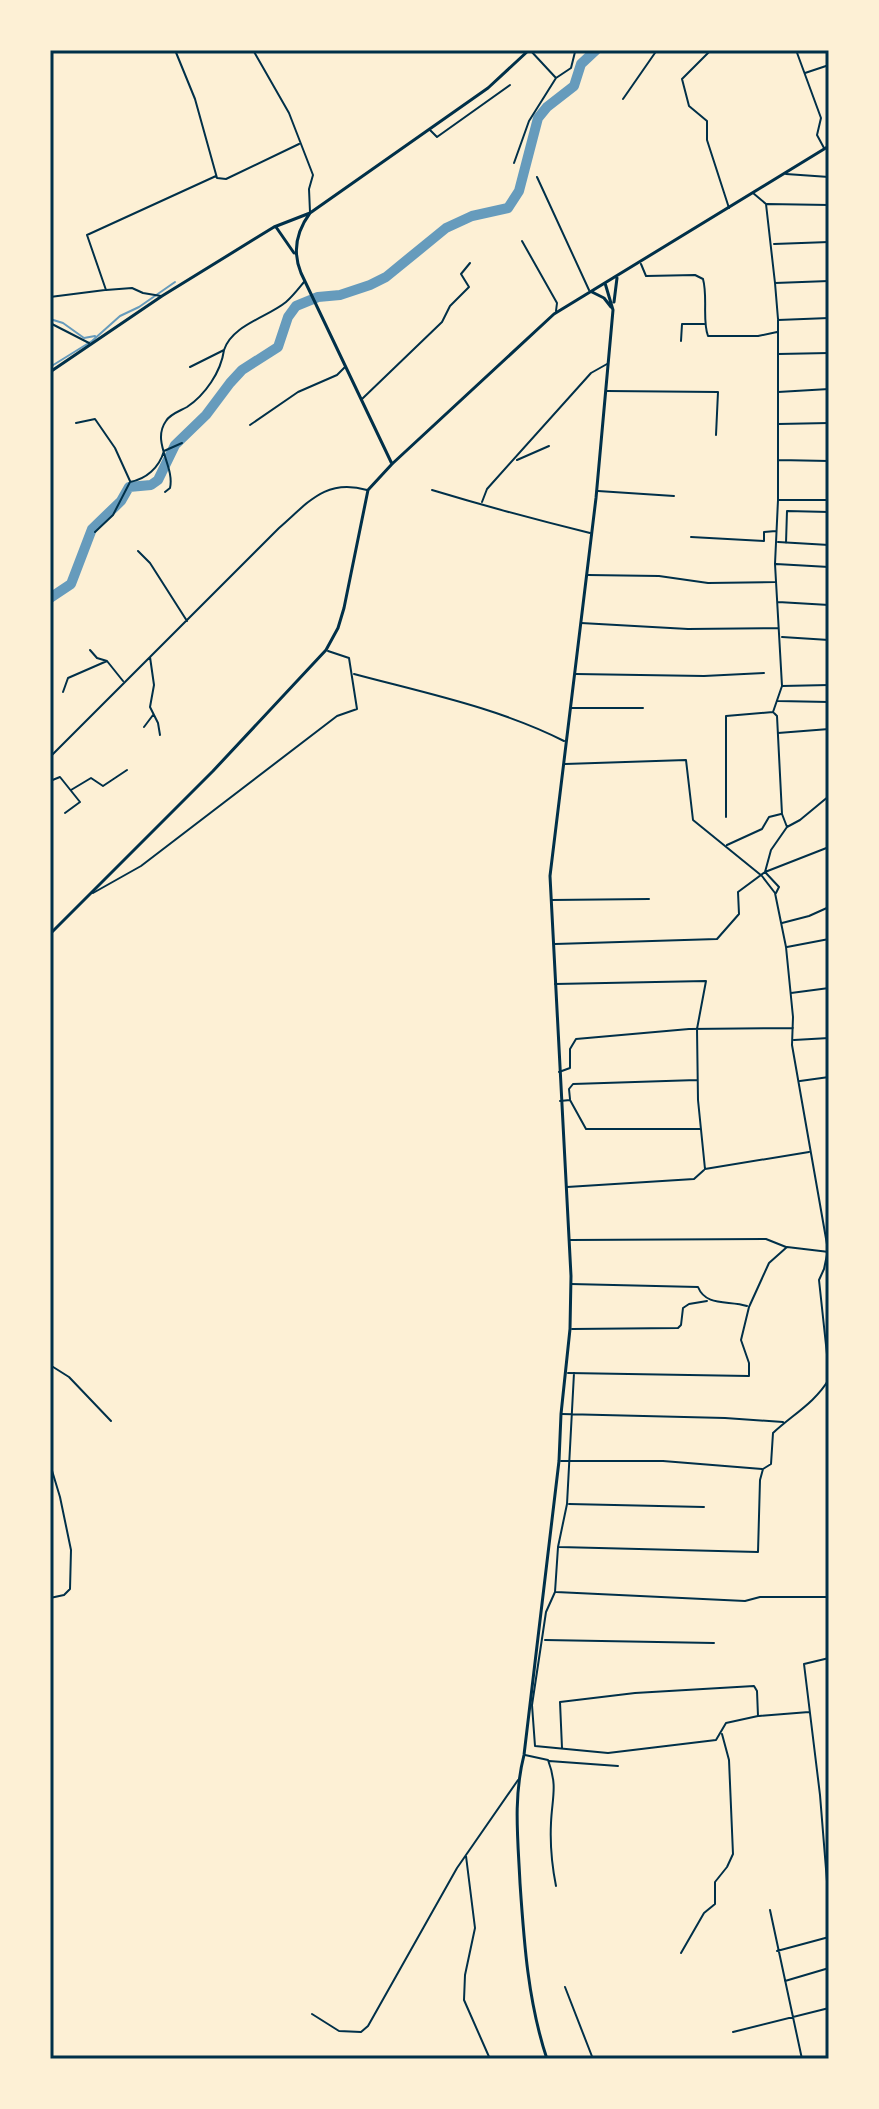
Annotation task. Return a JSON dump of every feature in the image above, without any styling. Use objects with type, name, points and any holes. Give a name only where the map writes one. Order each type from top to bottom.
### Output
[{"type":"main road","points":[[51,370],[162,296],[275,227],[310,213],[488,88],[530,50]]},
{"type":"main road","points":[[50,934],[213,771],[326,650],[344,608],[368,490],[392,464],[556,312],[827,148]]},
{"type":"main road","points":[[294,253],[299,233],[310,213]]},
{"type":"main road","points":[[275,227],[294,253],[304,282],[392,464]]},
{"type":"main road","points":[[548,2059],[529,1979],[519,1859],[518,1780],[524,1755],[559,1461],[570,1329],[571,1284],[550,876],[597,491],[618,276]]},
{"type":"main road","points":[[605,283],[613,310]]},
{"type":"main road","points":[[590,291],[604,298],[613,310]]},
{"type":"street","points":[[175,50],[195,99],[216,176]]},
{"type":"street","points":[[253,50],[289,113],[313,175],[309,189],[310,213]]},
{"type":"street","points":[[530,50],[556,78]]},
{"type":"street","points":[[514,163],[529,121],[556,78],[571,68],[575,52],[579,50]]},
{"type":"street","points":[[623,99],[657,50]]},
{"type":"street","points":[[711,50],[682,79],[689,106],[707,121],[707,140],[729,208]]},
{"type":"street","points":[[796,50],[821,118],[817,135],[827,148]]},
{"type":"street","points":[[804,74],[829,65]]},
{"type":"street","points":[[429,129],[437,137],[510,85]]},
{"type":"street","points":[[106,290],[87,235],[216,176],[226,179],[299,144]]},
{"type":"street","points":[[785,174],[829,177]]},
{"type":"street","points":[[537,177],[590,291]]},
{"type":"street","points":[[753,193],[766,204],[829,205]]},
{"type":"street","points":[[766,204],[778,320],[775,582],[782,686],[773,712]]},
{"type":"street","points":[[522,241],[557,303],[556,312]]},
{"type":"street","points":[[772,244],[829,242]]},
{"type":"street","points":[[639,262],[646,276],[695,275],[703,279],[708,336],[758,336],[778,332]]},
{"type":"street","points":[[362,399],[442,322],[450,306],[469,287],[461,274],[470,263]]},
{"type":"street","points":[[775,283],[829,281]]},
{"type":"street","points":[[165,492],[170,488],[172,479],[161,433],[166,421],[188,406],[213,380],[225,344],[287,301],[304,282]]},
{"type":"street","points":[[50,297],[132,288],[162,296]]},
{"type":"street","points":[[778,320],[829,318]]},
{"type":"street","points":[[50,323],[68,330],[80,341],[94,343]]},
{"type":"street","points":[[681,341],[682,324],[706,324]]},
{"type":"street","points":[[190,367],[224,350]]},
{"type":"street","points":[[778,354],[829,353]]},
{"type":"street","points":[[482,502],[487,489],[591,373],[608,363]]},
{"type":"street","points":[[250,425],[298,392],[337,375],[346,366]]},
{"type":"street","points":[[776,392],[829,389]]},
{"type":"street","points":[[606,391],[718,392],[716,435]]},
{"type":"street","points":[[76,423],[95,419],[103,427],[130,482]]},
{"type":"street","points":[[776,424],[829,423]]},
{"type":"street","points":[[130,482],[141,480],[165,454],[182,443]]},
{"type":"street","points":[[515,461],[549,446]]},
{"type":"street","points":[[777,460],[829,461]]},
{"type":"street","points":[[95,532],[113,515],[130,482]]},
{"type":"street","points":[[50,757],[279,528],[328,488],[358,487],[368,490]]},
{"type":"street","points":[[432,490],[592,533]]},
{"type":"street","points":[[597,491],[674,496]]},
{"type":"street","points":[[778,500],[829,500]]},
{"type":"street","points":[[786,543],[787,511],[829,512]]},
{"type":"street","points":[[691,537],[764,541],[764,532],[777,531]]},
{"type":"street","points":[[777,542],[829,545]]},
{"type":"street","points":[[138,551],[150,563],[187,622]]},
{"type":"street","points":[[775,564],[829,567]]},
{"type":"street","points":[[586,575],[659,576],[708,583],[775,582]]},
{"type":"street","points":[[777,602],[829,605]]},
{"type":"street","points":[[581,623],[688,629],[780,628]]},
{"type":"street","points":[[780,637],[829,640]]},
{"type":"street","points":[[90,650],[97,658],[107,661],[124,682]]},
{"type":"street","points":[[89,895],[141,866],[337,716],[357,709],[349,658],[326,650]]},
{"type":"street","points":[[150,656],[154,685],[150,707],[160,735]]},
{"type":"street","points":[[63,692],[68,678],[107,661]]},
{"type":"street","points":[[353,673],[490,711],[539,728],[566,742]]},
{"type":"street","points":[[575,674],[704,676],[764,673]]},
{"type":"street","points":[[782,686],[829,685]]},
{"type":"street","points":[[777,701],[829,702]]},
{"type":"street","points":[[570,708],[643,708]]},
{"type":"street","points":[[773,712],[777,716],[782,814],[787,827]]},
{"type":"street","points":[[726,817],[726,716],[773,712]]},
{"type":"street","points":[[144,727],[153,714]]},
{"type":"street","points":[[778,733],[829,729]]},
{"type":"street","points":[[564,764],[686,760],[693,820],[779,887],[775,893]]},
{"type":"street","points":[[71,790],[91,778],[103,786],[127,770]]},
{"type":"street","points":[[50,781],[60,777],[80,802],[65,813]]},
{"type":"street","points":[[829,796],[787,827],[771,850],[764,874],[775,893],[786,947],[793,1040],[828,1251],[827,1264],[819,1280],[829,1373]]},
{"type":"street","points":[[725,846],[762,829],[769,817],[782,814]]},
{"type":"street","points":[[552,944],[717,939],[739,914],[738,892],[764,874],[829,847]]},
{"type":"street","points":[[550,900],[649,899]]},
{"type":"street","points":[[781,923],[829,907]]},
{"type":"street","points":[[786,947],[829,939]]},
{"type":"street","points":[[554,984],[706,981],[697,1029],[697,1080],[705,1169]]},
{"type":"street","points":[[790,994],[829,988]]},
{"type":"street","points":[[559,1072],[570,1068],[571,1044],[576,1039],[697,1029],[793,1028]]},
{"type":"street","points":[[793,1040],[829,1038]]},
{"type":"street","points":[[799,1081],[829,1077]]},
{"type":"street","points":[[697,1080],[573,1084],[569,1089],[570,1100],[586,1129],[701,1129]]},
{"type":"street","points":[[560,1101],[570,1100]]},
{"type":"street","points":[[566,1187],[694,1179],[705,1169],[811,1152]]},
{"type":"street","points":[[569,1240],[766,1239],[787,1247],[828,1251]]},
{"type":"street","points":[[567,1373],[749,1376],[749,1363],[741,1340],[749,1307],[769,1263],[787,1247]]},
{"type":"street","points":[[571,1284],[698,1287],[707,1301]]},
{"type":"street","points":[[570,1329],[678,1328],[683,1308],[707,1301],[735,1302],[749,1307]]},
{"type":"street","points":[[50,1365],[69,1377],[111,1421]]},
{"type":"street","points":[[574,1373],[567,1504],[558,1547],[555,1592],[546,1612],[544,1640],[530,1705],[535,1746],[627,1752],[716,1740],[726,1723],[758,1716],[810,1712]]},
{"type":"street","points":[[559,1461],[663,1461],[763,1469],[771,1464],[773,1433],[823,1390],[829,1379]]},
{"type":"street","points":[[823,1390],[829,1392]]},
{"type":"street","points":[[561,1414],[785,1422]]},
{"type":"street","points":[[50,1464],[71,1550],[70,1589],[64,1595],[50,1598]]},
{"type":"street","points":[[558,1547],[758,1552],[763,1469]]},
{"type":"street","points":[[567,1504],[704,1507]]},
{"type":"street","points":[[555,1592],[745,1601],[760,1597],[829,1597]]},
{"type":"street","points":[[544,1640],[714,1643]]},
{"type":"street","points":[[829,1658],[804,1664],[820,1795],[829,1906]]},
{"type":"street","points":[[562,1748],[560,1702],[662,1691],[754,1686],[758,1716]]},
{"type":"street","points":[[681,1953],[704,1913],[715,1904],[715,1882],[733,1854],[729,1760],[722,1733]]},
{"type":"street","points":[[524,1755],[618,1766]]},
{"type":"street","points":[[548,1760],[553,1774],[555,1803],[551,1819],[556,1886]]},
{"type":"street","points":[[312,2014],[339,2031],[361,2032],[368,2026],[466,1856],[518,1780]]},
{"type":"street","points":[[820,1795],[829,1793]]},
{"type":"street","points":[[466,1856],[475,1928],[465,1975],[464,2000],[490,2059]]},
{"type":"street","points":[[770,1910],[802,2059]]},
{"type":"street","points":[[777,1951],[829,1937]]},
{"type":"street","points":[[784,1981],[829,1968]]},
{"type":"street","points":[[565,1987],[593,2059]]},
{"type":"street","points":[[733,2032],[829,2008]]},
{"type":"waterway","points":[[50,598],[71,584],[92,529],[121,501],[129,487],[151,485],[158,480],[175,445],[206,415],[230,383],[242,370],[278,347],[288,317],[296,306],[318,297],[340,295],[370,285],[386,277],[446,228],[472,216],[508,208],[519,191],[538,118],[574,86],[581,64],[596,50]]},
{"type":"waterway","points":[[50,367],[92,341],[120,316],[175,282]]},
{"type":"waterway","points":[[50,319],[63,323],[84,338],[95,336]]}]
